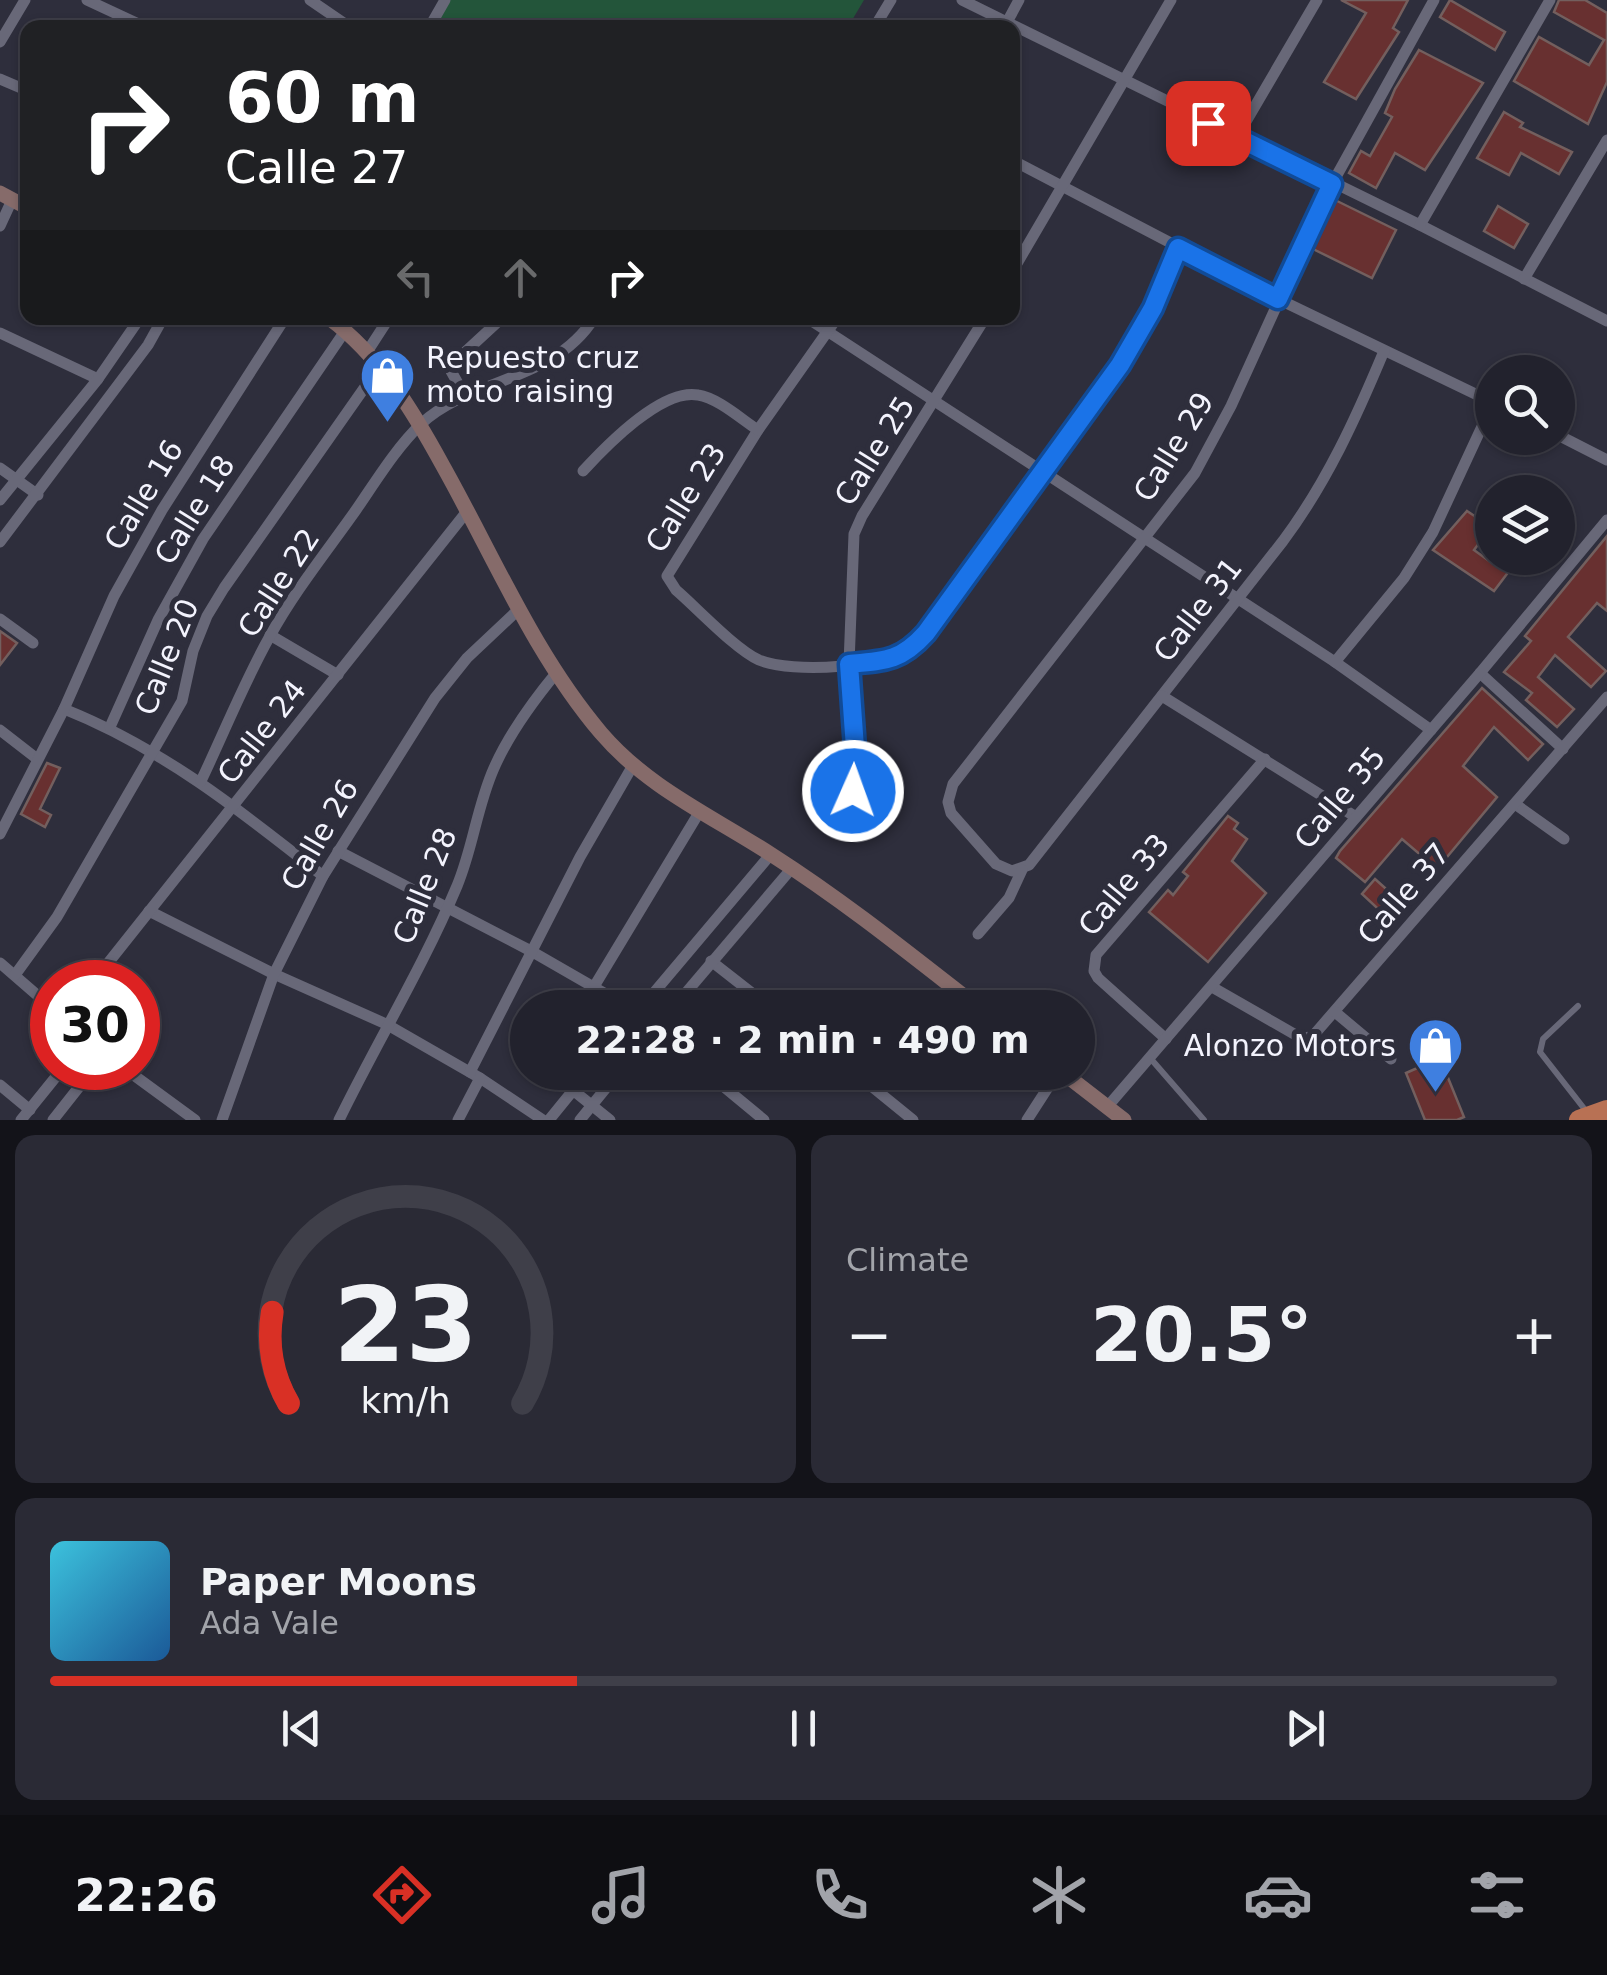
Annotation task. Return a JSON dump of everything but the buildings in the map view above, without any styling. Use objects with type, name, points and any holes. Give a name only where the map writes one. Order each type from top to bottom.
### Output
[{"type":"main road","points":[[340,325],[367,352],[420,425],[557,672],[598,730],[632,767],[662,790],[772,854],[955,990]]},
{"type":"main road","points":[[1085,1090],[1124,1120]]},
{"type":"street","points":[[0,42],[24,0]]},
{"type":"street","points":[[87,0],[131,20]]},
{"type":"street","points":[[310,0],[339,20]]},
{"type":"street","points":[[962,0],[999,20]]},
{"type":"street","points":[[1020,259],[1171,0]]},
{"type":"street","points":[[1237,137],[1317,0]]},
{"type":"street","name":"Calle 29","points":[[1017,870],[996,864],[960,827],[951,813],[950,792],[1195,472],[1332,184],[1434,0]]},
{"type":"street","points":[[1420,225],[1550,0]]},
{"type":"street","points":[[1020,31],[1420,225],[1607,321]]},
{"type":"street","points":[[1524,279],[1607,140]]},
{"type":"street","points":[[1020,164],[1278,299],[1475,396]]},
{"type":"street","points":[[0,226],[13,200]]},
{"type":"street","points":[[849,664],[891,659],[906,654],[916,644],[1120,365],[1153,308],[1178,248]]},
{"type":"street","points":[[0,500],[98,379],[135,325]]},
{"type":"street","points":[[0,542],[159,325]]},
{"type":"street","name":"Calle 16","points":[[0,834],[64,709],[114,596],[162,510],[281,325]]},
{"type":"street","name":"Calle 18","points":[[110,727],[158,620],[203,539],[335,325]]},
{"type":"street","points":[[367,352],[384,325]]},
{"type":"street","points":[[466,398],[451,366],[495,325]]},
{"type":"street","points":[[420,425],[432,415],[523,374],[560,352],[576,341],[587,325]]},
{"type":"street","points":[[818,325],[1335,662],[1431,730]]},
{"type":"street","name":"Calle 23","points":[[832,325],[758,430],[667,576],[676,590],[758,659],[808,666],[849,664]]},
{"type":"street","name":"Calle 25","points":[[847,801],[856,773],[849,664],[854,534],[981,325]]},
{"type":"street","points":[[0,333],[98,379]]},
{"type":"street","name":"Calle 31","points":[[978,934],[1009,898],[1017,870],[1029,865],[1314,500],[1350,431],[1384,350]]},
{"type":"street","name":"Calle 20","points":[[15,975],[57,917],[182,701],[193,651],[224,588],[379,367]]},
{"type":"street","points":[[584,471],[645,415],[682,396],[708,398],[758,430]]},
{"type":"street","name":"Calle 22","points":[[201,781],[270,635],[360,503],[420,425]]},
{"type":"street","points":[[1335,662],[1424,548],[1475,440]]},
{"type":"street","points":[[1575,444],[1607,460]]},
{"type":"street","points":[[0,468],[38,495]]},
{"type":"street","name":"Calle 24","points":[[110,960],[468,510]]},
{"type":"street","name":"Calle 35","points":[[1108,1106],[1607,520]]},
{"type":"street","name":"Calle 26","points":[[222,1120],[274,974],[322,876],[390,765],[451,676],[519,609]]},
{"type":"street","points":[[0,619],[33,643]]},
{"type":"street","points":[[270,635],[338,675]]},
{"type":"street","name":"Calle 28","points":[[338,1120],[447,908],[494,768],[537,696],[557,672]]},
{"type":"street","points":[[1480,673],[1562,749]]},
{"type":"street","points":[[1162,696],[1356,816]]},
{"type":"street","name":"Calle 37","points":[[1212,987],[1301,1038],[1312,1037],[1607,696]]},
{"type":"street","points":[[64,709],[110,727],[201,781],[322,876]]},
{"type":"street","points":[[0,730],[36,758]]},
{"type":"street","name":"Calle 33","points":[[1166,1039],[1098,978],[1093,963],[1265,759]]},
{"type":"street","points":[[458,1120],[531,950],[632,767]]},
{"type":"street","points":[[1515,804],[1564,839]]},
{"type":"street","points":[[595,985],[700,811]]},
{"type":"street","points":[[338,850],[603,990]]},
{"type":"street","points":[[656,990],[772,854]]},
{"type":"street","points":[[687,990],[792,868]]},
{"type":"street","points":[[149,911],[274,974],[386,1024],[546,1120],[574,1090],[610,1120]]},
{"type":"street","points":[[711,961],[748,990]]},
{"type":"street","points":[[0,963],[30,988]]},
{"type":"street","points":[[1335,1012],[1392,1059]]},
{"type":"street","points":[[0,1085],[26,1115],[46,1090]]},
{"type":"street","points":[[53,1120],[77,1090]]},
{"type":"street","points":[[154,1090],[195,1120]]},
{"type":"street","points":[[580,1120],[605,1090]]},
{"type":"street","points":[[728,1090],[764,1120]]},
{"type":"street","points":[[876,1090],[913,1120]]},
{"type":"street","points":[[1027,1120],[1048,1090]]},
{"type":"lane","points":[[1578,1006],[1542,1040],[1540,1052],[1592,1115]]},
{"type":"lane","points":[[1150,1058],[1204,1120]]},
{"type":"green space","points":[[449,0],[864,0],[852,20],[438,20]]},
{"type":"place","name":"Repuesto cruz moto raising","points":[[387,424]]},
{"type":"place","name":"Alonzo Motors","points":[[1435,1095]]},
{"type":"route","points":[[853,791],[856,762],[849,664],[906,654],[926,633],[1120,365],[1153,308],[1178,248],[1278,299],[1332,184],[1208,123]]}]
